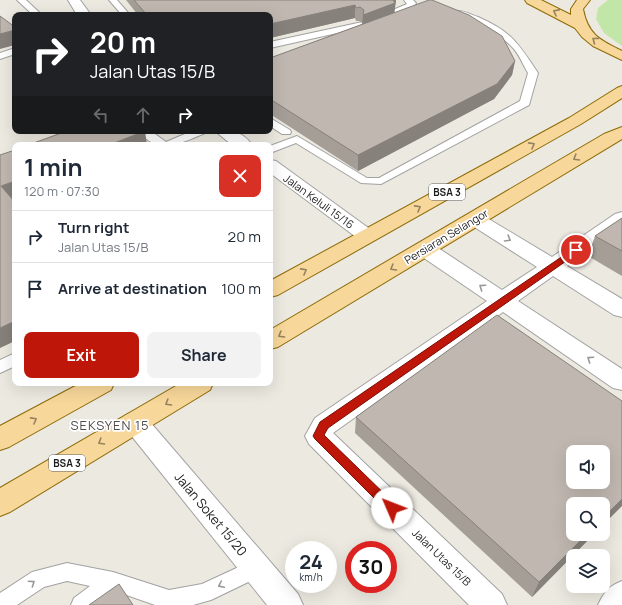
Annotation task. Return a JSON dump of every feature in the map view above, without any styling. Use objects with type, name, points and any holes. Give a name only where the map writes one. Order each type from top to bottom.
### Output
[{"type":"main road","points":[[531,0],[580,25],[587,34],[598,43],[618,54],[622,65]]},
{"type":"main road","points":[[580,25],[577,9],[584,0]]},
{"type":"main road","name":"BSA 3","points":[[273,288],[575,121],[622,91]]},
{"type":"main road","name":"Persiaran Selangor","points":[[273,339],[616,135]]},
{"type":"main road","points":[[0,439],[97,386]]},
{"type":"main road","name":"BSA 3","points":[[0,503],[196,386]]},
{"type":"street","points":[[74,0],[82,12]]},
{"type":"street","points":[[227,134],[239,142]]},
{"type":"street","name":"Jalan Keluli 15/16","points":[[273,167],[367,236]]},
{"type":"street","name":"Jalan Utas 15/B","points":[[491,605],[318,436],[324,425],[622,218]]},
{"type":"street","points":[[475,219],[622,308]]},
{"type":"street","points":[[425,249],[622,381]]},
{"type":"street","name":"Jalan Soket 15/20","points":[[135,422],[287,605]]},
{"type":"street","points":[[614,605],[622,596]]},
{"type":"lane","points":[[21,0],[35,12]]},
{"type":"lane","points":[[113,0],[123,12]]},
{"type":"lane","points":[[273,44],[370,23],[410,6],[412,2],[408,0]]},
{"type":"lane","points":[[345,38],[420,10]]},
{"type":"lane","points":[[273,149],[297,139],[365,181],[381,181],[525,103],[532,73],[522,52],[505,37],[485,24],[460,13],[454,12]]},
{"type":"lane","points":[[0,56],[12,52]]},
{"type":"lane","points":[[273,123],[286,132]]},
{"type":"lane","points":[[148,134],[159,142]]},
{"type":"lane","points":[[175,142],[195,134]]},
{"type":"lane","points":[[0,367],[12,361]]},
{"type":"lane","points":[[0,605],[39,579],[67,572],[113,581],[169,600],[204,593],[256,568]]},
{"type":"lane","points":[[81,605],[113,581]]},
{"type":"green space","points":[[608,0],[622,0],[622,46],[604,33],[596,19],[598,8]]},
{"type":"building","points":[[134,0],[393,0],[395,3],[363,15],[364,10],[360,7],[356,8],[355,5],[273,23],[273,12],[144,12]]},
{"type":"building","points":[[432,0],[469,15],[502,36],[515,61],[497,84],[358,155],[273,101],[273,57]]},
{"type":"building","points":[[0,16],[12,25],[12,31],[0,34]]},
{"type":"building","points":[[59,134],[137,134],[117,142],[36,142]]},
{"type":"building","points":[[12,151],[12,182],[1,186],[12,199],[12,322],[0,328],[0,155]]},
{"type":"building","points":[[622,218],[622,251],[595,236]]},
{"type":"building","points":[[497,315],[622,401],[622,499],[610,511],[610,497],[566,497],[566,541],[580,541],[572,549],[566,549],[566,555],[539,582],[356,417]]},
{"type":"building","points":[[119,584],[133,605],[89,605]]},
{"type":"district","name":"SEKSYEN 15","points":[[110,425]]},
{"type":"route","points":[[392,508],[318,436],[324,425],[576,250]]}]
